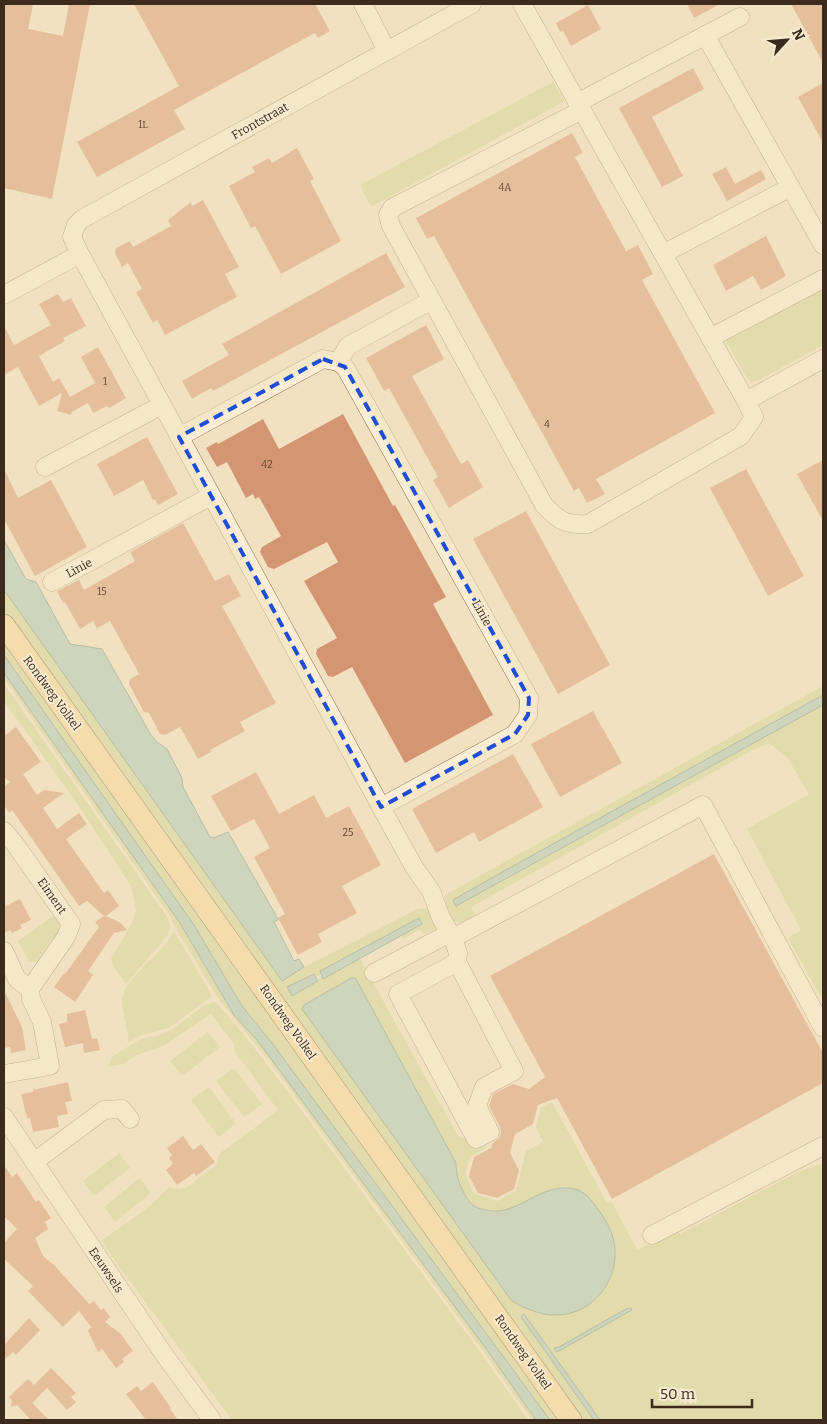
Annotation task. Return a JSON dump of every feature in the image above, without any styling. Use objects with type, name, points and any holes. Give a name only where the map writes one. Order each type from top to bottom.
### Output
[{"type":"main road","name":"Rondweg Volkel","points":[[4,624],[571,1420]]},
{"type":"street","points":[[363,4],[387,51]]},
{"type":"street","name":"Frontstraat","points":[[80,254],[72,237],[76,225],[82,219],[472,4]]},
{"type":"street","points":[[522,4],[580,106],[710,338],[746,401],[754,417],[741,436],[588,524],[571,525],[555,517],[544,505],[391,226],[388,215],[392,208],[580,106],[705,35],[740,17]]},
{"type":"street","points":[[705,35],[823,245]]},
{"type":"street","points":[[663,254],[791,187]]},
{"type":"street","points":[[4,295],[80,254],[414,867],[431,891],[441,918],[452,936],[458,952],[457,962],[514,1071],[456,1102]]},
{"type":"street","points":[[710,338],[823,279]]},
{"type":"street","points":[[179,437],[323,359],[338,362],[348,346],[432,300]]},
{"type":"street","points":[[746,401],[823,358]]},
{"type":"street","name":"Linie","points":[[338,362],[346,367],[529,698],[528,715],[515,734],[381,807]]},
{"type":"street","points":[[45,467],[162,405]]},
{"type":"street","name":"Linie","points":[[52,582],[212,496]]},
{"type":"street","points":[[374,973],[452,936],[703,805],[823,1028]]},
{"type":"street","name":"Eiment","points":[[4,832],[15,844],[71,924],[66,937],[30,989]]},
{"type":"street","points":[[4,951],[18,979],[30,989],[30,998],[42,1022],[50,1066],[4,1074]]},
{"type":"street","points":[[457,962],[398,994],[476,1139],[490,1132],[478,1106],[484,1086]]},
{"type":"street","points":[[34,1162],[104,1110],[122,1109],[130,1120]]},
{"type":"street","name":"Eeuwsels","points":[[4,1117],[163,1353],[212,1420]]},
{"type":"street","points":[[652,1236],[823,1146]]},
{"type":"highlighted area","points":[[323,359],[345,367],[529,698],[528,715],[515,734],[381,807],[179,437]]},
{"type":"green space","points":[[553,82],[565,101],[371,207],[360,185]]},
{"type":"green space","points":[[823,280],[823,345],[759,380],[751,382],[745,375],[722,334]]},
{"type":"green space","points":[[4,590],[282,980],[418,909],[430,908],[437,928],[423,934],[420,929],[403,939],[402,936],[409,931],[320,972],[321,974],[316,977],[314,974],[287,987],[292,996],[318,981],[317,979],[322,976],[323,978],[360,959],[458,1136],[487,1148],[470,1157],[465,1174],[474,1193],[497,1201],[516,1191],[526,1151],[543,1142],[536,1128],[541,1107],[552,1102],[607,1203],[612,1202],[637,1250],[677,1229],[680,1234],[794,1174],[823,1163],[823,1420],[600,1420],[524,1314],[521,1317],[594,1420],[581,1420],[4,611]],"holes":[[[352,977],[356,979],[456,1163],[465,1196],[480,1208],[490,1211],[501,1211],[514,1207],[613,1269],[609,1282],[601,1293],[540,1315],[511,1300],[302,1009],[304,1005]],[[631,1308],[631,1310],[557,1352],[559,1347],[626,1309]]]},
{"type":"green space","points":[[4,637],[561,1420],[550,1420],[272,1043],[242,1006],[194,925],[4,655]]},
{"type":"green space","points":[[4,673],[180,923],[234,1015],[257,1040],[487,1350],[536,1420],[532,1420],[269,1061],[217,997],[170,916],[4,678]]},
{"type":"green space","points":[[4,684],[168,918],[170,927],[168,935],[126,984],[111,959],[133,921],[136,910],[131,886],[78,805],[4,701]]},
{"type":"green space","points":[[823,686],[823,695],[453,900],[456,906],[823,705],[823,1001],[788,938],[801,930],[747,829],[809,794],[787,757],[769,743],[753,750],[471,907],[478,919],[462,923],[457,922],[449,915],[445,895]]},
{"type":"green space","points":[[56,914],[62,924],[60,935],[52,939],[36,962],[29,962],[18,941]]},
{"type":"green space","points":[[174,931],[210,992],[211,997],[169,1028],[142,1035],[129,1042],[122,1006],[123,995],[133,979],[163,947]]},
{"type":"green space","points":[[213,1002],[217,1003],[249,1041],[282,1084],[478,1349],[528,1420],[232,1420],[105,1247],[103,1240],[146,1209],[169,1187],[181,1189],[192,1184],[217,1165],[219,1154],[278,1110],[235,1052],[234,1044],[211,1014],[163,1046],[137,1055],[123,1064],[108,1067],[112,1057],[124,1049],[139,1040],[171,1030],[203,1006]]},
{"type":"green space","points":[[208,1032],[220,1047],[182,1076],[170,1061]]},
{"type":"green space","points":[[234,1068],[262,1104],[244,1117],[216,1081]]},
{"type":"green space","points":[[209,1087],[236,1123],[219,1137],[191,1100]]},
{"type":"green space","points":[[119,1153],[130,1168],[94,1196],[83,1181]]},
{"type":"green space","points":[[140,1178],[151,1193],[115,1222],[104,1207]]},
{"type":"water","points":[[4,540],[26,579],[36,582],[70,644],[102,649],[151,735],[167,749],[182,778],[183,787],[210,837],[213,838],[228,832],[277,917],[278,920],[274,922],[294,961],[299,959],[304,967],[282,981],[4,590]]},
{"type":"water","points":[[4,655],[194,925],[242,1006],[272,1043],[550,1420],[536,1420],[487,1350],[257,1040],[234,1015],[180,923],[4,673]]},
{"type":"water","points":[[823,695],[823,705],[456,906],[453,900]]},
{"type":"water","points":[[419,918],[422,924],[323,979],[320,971]]},
{"type":"water","points":[[314,974],[318,981],[292,996],[287,987]]},
{"type":"water","points":[[353,977],[356,979],[456,1163],[460,1183],[471,1203],[485,1210],[506,1210],[543,1193],[568,1188],[583,1193],[597,1207],[612,1235],[615,1255],[611,1275],[602,1292],[588,1305],[571,1313],[550,1315],[526,1308],[511,1300],[302,1009],[304,1005]]},
{"type":"water","points":[[631,1308],[632,1310],[557,1352],[554,1348],[559,1347],[626,1309]]},
{"type":"water","points":[[523,1314],[600,1420],[594,1420],[521,1317]]},
{"type":"building","points":[[4,4],[33,4],[28,29],[63,36],[69,4],[90,4],[52,199],[4,188]]},
{"type":"building","points":[[134,4],[315,4],[330,31],[318,38],[315,33],[174,110],[185,129],[97,177],[77,142],[179,86]]},
{"type":"building","points":[[687,4],[720,4],[694,18]]},
{"type":"building","points":[[791,4],[823,4],[823,63]]},
{"type":"building","points":[[588,5],[601,29],[571,46],[563,31],[560,32],[556,23]]},
{"type":"building","points":[[693,68],[704,89],[652,117],[683,176],[662,187],[619,108]]},
{"type":"building","points":[[823,83],[823,143],[798,97]]},
{"type":"building","points":[[572,133],[583,153],[575,157],[626,251],[638,245],[653,274],[642,280],[715,413],[596,479],[605,494],[587,503],[579,488],[574,491],[434,236],[427,239],[416,218]]},
{"type":"building","points":[[297,148],[314,179],[310,181],[341,241],[281,274],[255,226],[251,228],[229,186],[255,172],[252,167],[269,158],[272,163]]},
{"type":"building","points":[[726,167],[735,184],[761,170],[766,179],[727,201],[712,174]]},
{"type":"building","points":[[203,200],[239,267],[225,274],[237,297],[165,335],[157,320],[153,323],[136,292],[142,289],[128,263],[122,267],[115,253],[116,248],[130,241],[133,247],[171,226],[168,220],[191,202],[192,206]]},
{"type":"building","points":[[766,236],[786,276],[761,290],[753,276],[726,291],[713,265]]},
{"type":"building","points":[[386,253],[405,287],[213,391],[211,388],[192,399],[182,381],[229,355],[222,344]]},
{"type":"building","points":[[58,294],[63,302],[71,298],[86,326],[63,338],[65,341],[39,356],[53,382],[59,378],[70,397],[95,383],[81,357],[98,347],[126,398],[109,408],[107,406],[93,413],[88,403],[72,412],[71,415],[57,411],[62,393],[39,406],[18,367],[4,375],[4,326],[14,345],[51,325],[39,304]]},
{"type":"building","points":[[426,325],[444,359],[412,376],[461,464],[468,460],[483,487],[449,508],[433,480],[438,477],[389,388],[384,391],[366,358]]},
{"type":"building","points":[[343,414],[393,506],[395,505],[446,597],[433,604],[493,715],[405,763],[352,667],[333,677],[328,676],[316,654],[317,649],[337,638],[304,581],[338,562],[327,542],[274,569],[268,567],[260,552],[262,547],[281,536],[259,497],[255,499],[253,494],[246,498],[227,462],[217,467],[206,448],[217,442],[218,444],[263,419],[279,449]]},
{"type":"building","points":[[147,437],[178,494],[158,505],[155,499],[153,500],[143,480],[114,496],[97,464]]},
{"type":"building","points":[[823,460],[823,521],[797,474]]},
{"type":"building","points":[[4,469],[18,498],[51,480],[87,547],[35,576],[4,519]]},
{"type":"building","points":[[746,469],[804,576],[768,596],[710,488]]},
{"type":"building","points":[[526,511],[610,665],[558,694],[473,539]]},
{"type":"building","points":[[183,523],[215,581],[229,574],[241,596],[222,606],[276,703],[240,722],[245,731],[210,750],[211,752],[198,759],[180,727],[165,735],[160,734],[149,713],[144,712],[129,684],[130,679],[139,674],[110,621],[97,628],[93,621],[80,629],[57,591],[79,580],[84,590],[135,561],[130,552]]},
{"type":"building","points":[[593,711],[622,763],[560,797],[531,744]]},
{"type":"building","points":[[16,727],[41,762],[23,774],[37,795],[44,790],[64,793],[43,808],[57,829],[79,813],[87,824],[66,839],[104,893],[108,890],[119,906],[106,916],[121,923],[127,930],[114,933],[88,971],[93,975],[75,1002],[54,987],[99,927],[95,922],[104,916],[87,901],[79,906],[12,810],[9,813],[4,805],[4,787],[10,782],[4,777],[4,736]]},
{"type":"building","points":[[513,754],[543,807],[479,842],[474,832],[436,853],[412,809]]},
{"type":"building","points":[[256,772],[279,814],[314,795],[326,818],[349,806],[381,865],[342,886],[357,913],[318,934],[322,942],[298,955],[278,918],[285,914],[254,857],[270,848],[254,819],[231,831],[211,796]]},
{"type":"building","points":[[714,854],[823,1053],[823,1083],[612,1199],[557,1098],[538,1105],[533,1124],[515,1134],[510,1153],[519,1170],[514,1189],[497,1198],[478,1193],[469,1176],[474,1157],[491,1148],[501,1133],[500,1127],[489,1106],[493,1094],[513,1084],[529,1089],[545,1077],[490,976]]},
{"type":"building","points":[[20,899],[31,920],[20,925],[22,928],[12,933],[10,930],[4,933],[4,907]]},
{"type":"building","points":[[4,990],[22,1027],[26,1050],[11,1053],[10,1047],[4,1048]]},
{"type":"building","points":[[85,1010],[92,1039],[97,1038],[100,1050],[84,1053],[83,1043],[65,1047],[59,1024],[67,1022],[67,1014]]},
{"type":"building","points":[[68,1082],[72,1101],[65,1102],[68,1114],[57,1116],[59,1127],[33,1132],[30,1118],[27,1118],[21,1094]]},
{"type":"building","points":[[183,1136],[193,1150],[201,1144],[215,1162],[196,1176],[194,1173],[177,1185],[166,1170],[173,1164],[169,1158],[172,1155],[167,1148]]},
{"type":"building","points":[[4,1165],[12,1177],[17,1173],[36,1202],[39,1200],[51,1218],[45,1222],[48,1229],[35,1238],[43,1256],[55,1266],[89,1304],[94,1301],[101,1310],[104,1308],[110,1317],[105,1322],[121,1334],[133,1351],[122,1359],[124,1362],[116,1368],[102,1349],[98,1352],[88,1331],[91,1327],[79,1311],[63,1327],[28,1291],[33,1286],[4,1259],[4,1243],[17,1229],[4,1216]]},
{"type":"building","points":[[29,1318],[40,1330],[16,1355],[13,1352],[4,1360],[4,1345]]},
{"type":"building","points":[[51,1368],[76,1393],[71,1397],[76,1402],[67,1410],[47,1388],[32,1403],[49,1420],[31,1420],[17,1405],[11,1407],[12,1400],[9,1397],[28,1379],[34,1385]]},
{"type":"building","points":[[153,1382],[178,1420],[146,1420],[126,1394],[137,1386],[141,1391]]}]
